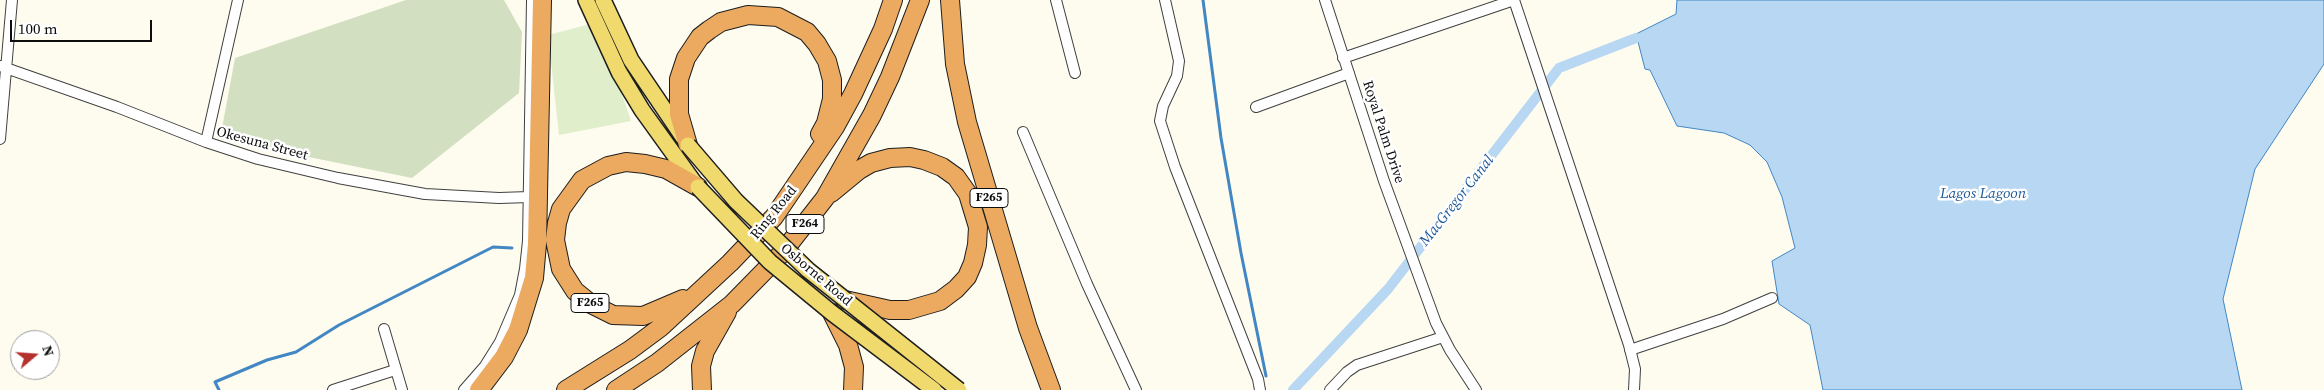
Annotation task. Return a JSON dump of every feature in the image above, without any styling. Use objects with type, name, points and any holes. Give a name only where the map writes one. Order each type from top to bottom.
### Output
[{"type":"highway","points":[[479,390],[504,357],[518,330],[534,278],[537,244],[542,0]]},
{"type":"highway","name":"Ring Road","points":[[566,390],[630,350],[661,327],[689,303],[774,218],[809,166],[853,94],[883,29],[893,0]]},
{"type":"highway","name":"F264","points":[[616,390],[657,363],[732,304],[782,253],[825,198],[886,84],[912,25],[920,0]]},
{"type":"highway","name":"F265","points":[[950,0],[955,64],[967,122],[1028,328],[1051,390]]},
{"type":"highway","points":[[688,145],[679,114],[679,79],[686,58],[700,38],[721,22],[748,15],[778,17],[807,32],[827,61],[832,80],[832,99],[826,123],[812,149],[809,166]]},
{"type":"highway","points":[[825,198],[859,170],[871,163],[890,158],[910,157],[942,167],[956,177],[968,194],[978,226],[973,263],[967,277],[956,289],[940,301],[909,310],[874,308],[845,300]]},
{"type":"highway","name":"F265","points":[[698,187],[666,170],[640,163],[626,162],[594,172],[582,180],[560,209],[557,223],[556,252],[567,281],[582,298],[614,315],[643,316],[661,310],[703,287]]},
{"type":"highway","points":[[702,390],[701,366],[705,351],[732,304]]},
{"type":"highway","points":[[832,313],[848,345],[854,367],[853,390]]},
{"type":"main road","name":"Osborne Road","points":[[586,0],[619,72],[642,110],[698,187],[770,262],[832,313],[934,390]]},
{"type":"main road","name":"Osborne Road","points":[[603,0],[631,60],[688,145],[714,177],[755,221],[808,270],[958,390]]},
{"type":"street","points":[[0,139],[3,67],[12,0]]},
{"type":"street","points":[[206,142],[238,0]]},
{"type":"street","points":[[464,390],[486,366],[500,342],[520,295],[528,241],[532,0]]},
{"type":"street","points":[[1056,0],[1075,73]]},
{"type":"street","points":[[1164,0],[1179,61],[1178,76],[1164,106],[1160,121],[1175,167],[1258,379],[1260,390]]},
{"type":"street","name":"Royal Palm Drive","points":[[1326,0],[1384,182],[1417,271],[1443,337],[1476,390]]},
{"type":"street","points":[[1343,58],[1514,0],[1630,350],[1634,369],[1634,390]]},
{"type":"street","name":"Okesuna Street","points":[[3,67],[117,107],[206,142],[258,159],[338,178],[426,194],[529,197]]},
{"type":"street","points":[[1256,107],[1349,73]]},
{"type":"street","points":[[1023,132],[1087,284],[1136,390]]},
{"type":"street","points":[[1630,350],[1723,318],[1772,298]]},
{"type":"street","points":[[384,329],[402,390]]},
{"type":"street","points":[[1330,390],[1347,372],[1357,366],[1443,337]]},
{"type":"street","points":[[333,390],[395,370]]},
{"type":"green space","points":[[406,0],[504,0],[522,32],[519,93],[412,178],[220,139],[235,58]]},
{"type":"green space","points":[[598,22],[631,121],[559,135],[548,35]]},
{"type":"water","name":"Lagos Lagoon","points":[[1677,0],[2324,0],[2324,64],[2255,169],[2223,299],[2242,390],[1823,390],[1810,325],[1779,304],[1772,261],[1795,248],[1782,197],[1767,162],[1750,145],[1724,133],[1677,126],[1650,70],[1645,69],[1636,34],[1676,14]]},
{"type":"waterway","points":[[1203,0],[1221,138],[1241,253],[1266,376]]},
{"type":"waterway","name":"MacGregor Canal","points":[[1293,390],[1388,289],[1559,68],[1636,38]]},
{"type":"waterway","points":[[219,390],[215,382],[267,360],[296,352],[339,325],[493,247],[512,248]]}]
